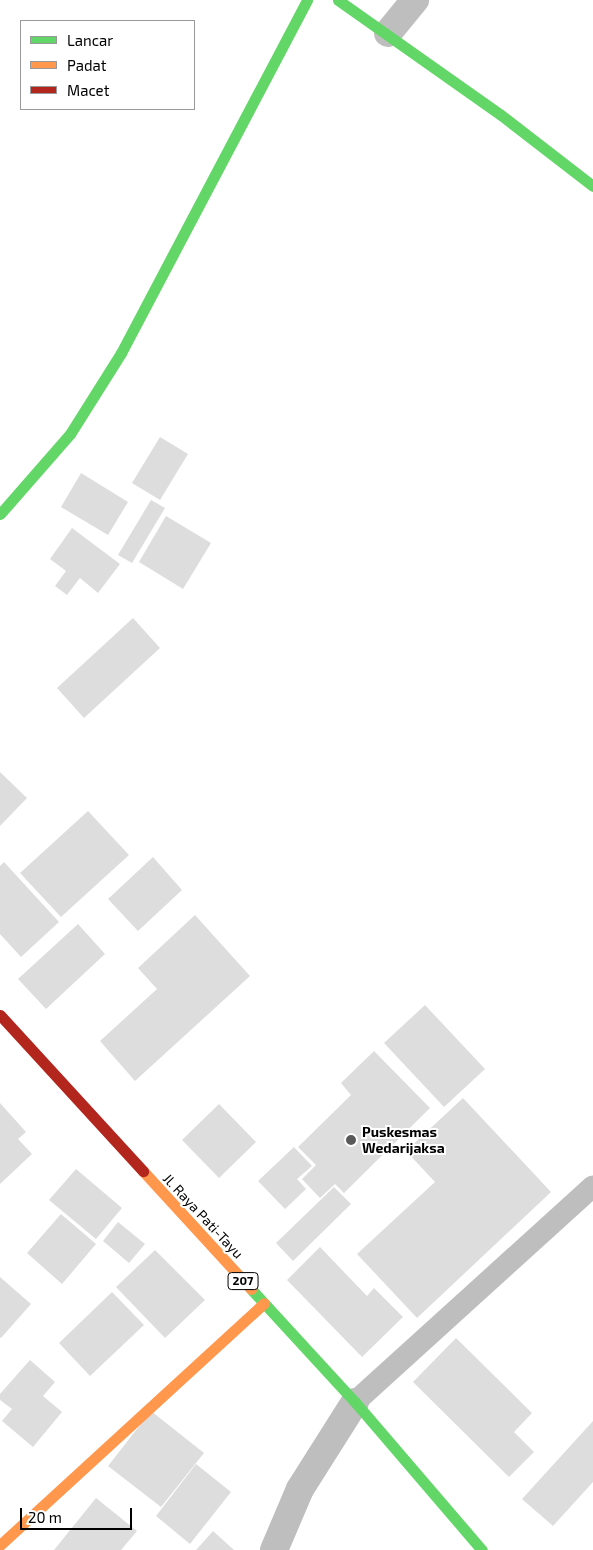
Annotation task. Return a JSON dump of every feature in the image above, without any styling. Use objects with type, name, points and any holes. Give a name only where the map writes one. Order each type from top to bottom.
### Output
[{"type":"street","points":[[0,514],[70,434],[121,353],[307,0]]},
{"type":"street","points":[[338,0],[388,33],[593,186]]},
{"type":"street","points":[[388,33],[415,0]]},
{"type":"street","name":"Jl. Raya Pati-Tayu","points":[[0,1016],[355,1402],[482,1550]]},
{"type":"street","points":[[0,1544],[264,1303]]},
{"type":"street","points":[[274,1550],[300,1490],[355,1402]]},
{"type":"lane","points":[[355,1402],[593,1186]]},
{"type":"building","points":[[160,437],[188,454],[160,500],[132,483]]},
{"type":"building","points":[[81,473],[128,502],[108,535],[61,507]]},
{"type":"building","points":[[151,500],[165,508],[132,563],[118,555]]},
{"type":"building","points":[[166,516],[211,543],[183,589],[139,562]]},
{"type":"building","points":[[72,528],[120,564],[98,593],[80,578],[67,595],[55,586],[66,571],[50,559]]},
{"type":"building","points":[[133,618],[160,648],[84,718],[57,688]]},
{"type":"building","points":[[0,772],[27,798],[0,826]]},
{"type":"building","points":[[88,811],[129,855],[61,917],[20,873]]},
{"type":"building","points":[[153,857],[182,890],[138,931],[108,899]]},
{"type":"building","points":[[4,862],[59,922],[21,957],[0,934],[0,866]]},
{"type":"building","points":[[195,915],[250,976],[135,1081],[100,1041],[157,989],[138,968]]},
{"type":"building","points":[[78,924],[105,954],[46,1009],[18,979]]},
{"type":"building","points":[[425,1005],[485,1069],[444,1107],[384,1043]]},
{"type":"building","points":[[374,1051],[430,1108],[344,1193],[335,1184],[320,1198],[302,1179],[316,1165],[298,1147],[351,1095],[341,1083]]},
{"type":"building","points":[[463,1098],[551,1192],[417,1318],[357,1254],[435,1182],[406,1151]]},
{"type":"building","points":[[0,1103],[26,1132],[18,1139],[32,1154],[0,1184]]},
{"type":"building","points":[[219,1104],[256,1142],[219,1178],[182,1140]]},
{"type":"building","points":[[294,1147],[312,1166],[297,1179],[306,1189],[285,1209],[258,1181]]},
{"type":"building","points":[[76,1169],[122,1208],[96,1239],[49,1200]]},
{"type":"building","points":[[334,1187],[351,1204],[293,1261],[276,1243]]},
{"type":"building","points":[[61,1214],[96,1244],[62,1284],[27,1253]]},
{"type":"building","points":[[118,1222],[145,1244],[129,1263],[103,1241]]},
{"type":"building","points":[[320,1247],[367,1296],[374,1288],[403,1317],[362,1357],[287,1280]]},
{"type":"building","points":[[155,1250],[205,1300],[165,1338],[116,1287]]},
{"type":"building","points":[[0,1277],[31,1304],[1,1338],[0,1337]]},
{"type":"building","points":[[112,1292],[144,1325],[90,1376],[59,1343]]},
{"type":"building","points":[[456,1338],[532,1413],[514,1432],[534,1452],[509,1477],[413,1382]]},
{"type":"building","points":[[30,1360],[55,1382],[43,1396],[62,1412],[33,1447],[2,1421],[12,1409],[0,1400],[0,1394]]},
{"type":"building","points":[[151,1411],[204,1453],[161,1507],[108,1466]]},
{"type":"building","points":[[593,1421],[593,1482],[553,1526],[522,1499]]},
{"type":"building","points":[[196,1464],[231,1492],[190,1544],[156,1516]]},
{"type":"building","points":[[96,1498],[137,1531],[121,1550],[54,1550]]},
{"type":"building","points":[[213,1531],[234,1550],[196,1550]]},
{"type":"traffic: fast","points":[[0,514],[70,434],[121,353],[307,0]]},
{"type":"traffic: fast","points":[[338,0],[501,115],[593,186]]},
{"type":"traffic: fast","points":[[251,1289],[355,1402],[482,1550]]},
{"type":"traffic: slow","points":[[143,1171],[251,1289]]},
{"type":"traffic: slow","points":[[0,1545],[264,1303]]},
{"type":"traffic: jam","points":[[0,1015],[143,1171]]},
{"type":"place","name":"Puskesmas Wedarijaksa","points":[[351,1140]]}]
